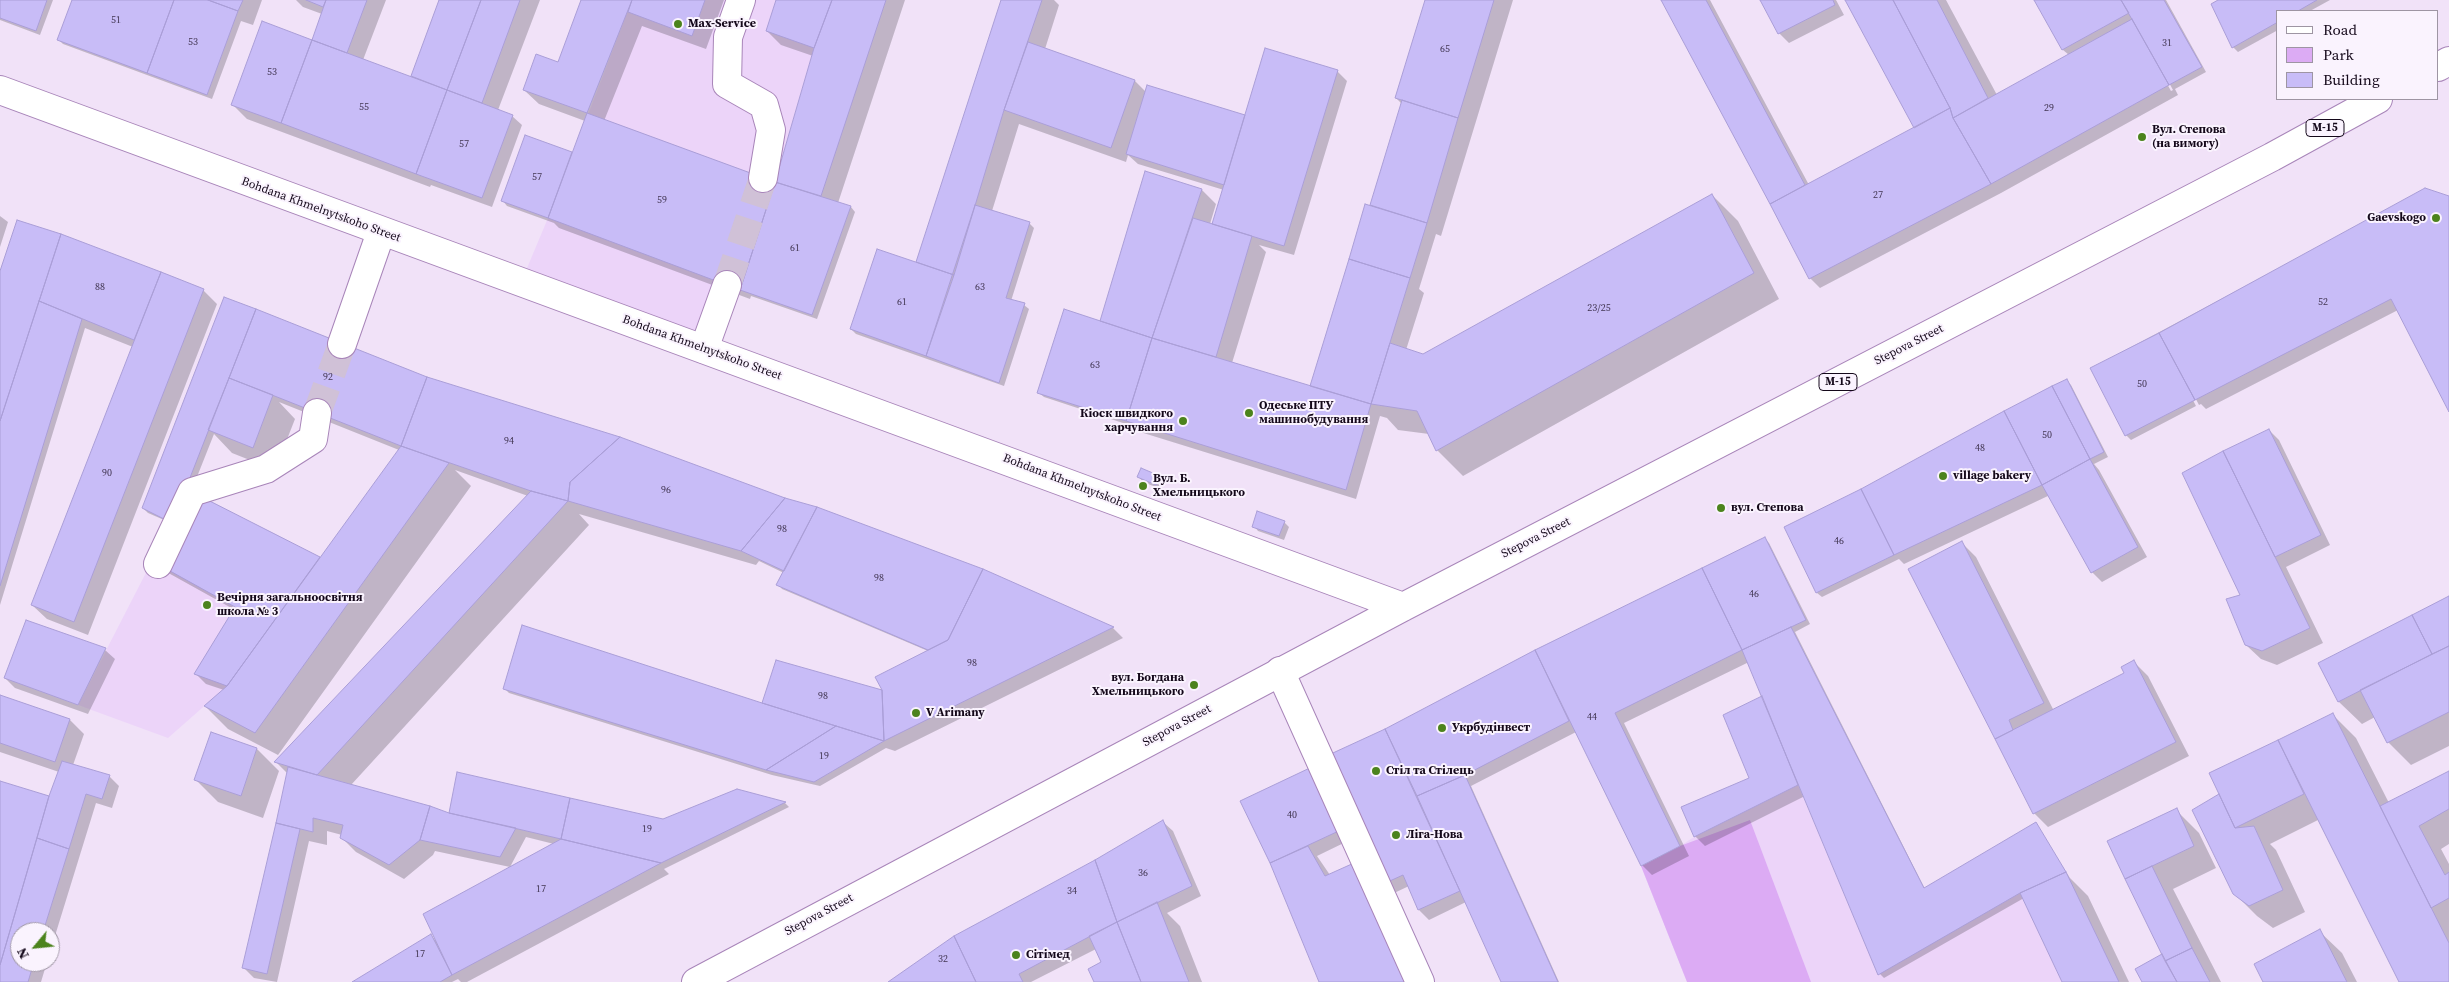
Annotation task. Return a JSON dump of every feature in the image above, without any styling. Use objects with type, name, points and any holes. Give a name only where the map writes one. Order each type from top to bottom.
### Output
[{"type":"main road","points":[[741,0],[728,37],[727,84],[764,105],[771,130],[763,178]]},
{"type":"main road","name":"Bohdana Khmelnytskoho Street","points":[[0,90],[381,232],[1403,607]]},
{"type":"main road","name":"Stepova Street","points":[[696,982],[1280,671],[2272,157],[2376,100]]},
{"type":"main road","points":[[342,344],[381,232]]},
{"type":"main road","points":[[704,349],[727,285]]},
{"type":"main road","points":[[158,564],[192,492],[266,470],[313,439],[317,413]]},
{"type":"main road","points":[[1280,671],[1420,982]]},
{"type":"shaded area","points":[[632,0],[832,0],[814,48],[775,182],[717,349],[522,280],[548,218]]},
{"type":"shaded area","name":"Вечірня загальноосвітня школа № 3","points":[[192,492],[320,557],[227,686],[168,738],[78,705],[152,561]]},
{"type":"shaded area","points":[[1798,785],[1878,974],[2020,893],[2062,982],[1687,982],[1641,866]]},
{"type":"green space","points":[[1750,820],[1811,982],[1687,982],[1641,866],[1680,846]]},
{"type":"building","points":[[0,0],[47,0],[36,31],[0,18]]},
{"type":"building","points":[[72,0],[174,0],[147,73],[57,40]]},
{"type":"building","points":[[174,0],[208,0],[238,11],[207,95],[147,73]]},
{"type":"building","points":[[208,0],[243,0],[238,11]]},
{"type":"building","points":[[306,0],[326,0],[323,7]]},
{"type":"building","points":[[326,0],[367,0],[347,53],[312,40]]},
{"type":"building","points":[[439,0],[481,0],[447,90],[411,76]]},
{"type":"building","points":[[481,0],[520,0],[482,103],[447,90]]},
{"type":"building","points":[[581,0],[632,0],[587,113],[523,90],[536,54],[558,62]]},
{"type":"building","name":"Max-Service","points":[[632,0],[705,0],[692,36],[628,12]]},
{"type":"building","points":[[776,0],[832,0],[814,48],[766,31]]},
{"type":"building","points":[[832,0],[886,0],[821,196],[775,182],[814,48]]},
{"type":"building","points":[[1001,0],[1042,0],[1004,110],[954,275],[916,262]]},
{"type":"building","points":[[1425,0],[1494,0],[1458,118],[1395,98]]},
{"type":"building","points":[[1661,0],[1706,0],[1805,185],[1770,204]]},
{"type":"building","points":[[1760,0],[1833,0],[1835,5],[1778,34]]},
{"type":"building","points":[[1845,0],[1893,0],[1950,108],[1914,128]]},
{"type":"building","points":[[1893,0],[1937,0],[1988,98],[1953,118],[1950,108]]},
{"type":"building","points":[[2034,0],[2121,0],[2129,13],[2062,50]]},
{"type":"building","points":[[2121,0],[2164,0],[2202,67],[2169,85]]},
{"type":"building","points":[[2218,0],[2317,0],[2300,10],[2276,10],[2276,23],[2232,48],[2211,4]]},
{"type":"building","points":[[2132,19],[2169,85],[1991,184],[1953,118]]},
{"type":"building","points":[[262,21],[312,40],[281,123],[231,105]]},
{"type":"building","points":[[312,40],[447,90],[416,174],[281,123]]},
{"type":"building","points":[[1028,42],[1135,80],[1111,148],[1004,110]]},
{"type":"building","points":[[1265,48],[1338,70],[1284,246],[1212,224]]},
{"type":"building","points":[[1147,85],[1245,115],[1224,185],[1126,154]]},
{"type":"building","points":[[447,90],[513,115],[482,198],[416,174]]},
{"type":"building","points":[[1402,100],[1458,118],[1427,223],[1370,205]]},
{"type":"building","points":[[1950,108],[1953,118],[1991,184],[1809,279],[1770,204]]},
{"type":"building","points":[[587,113],[775,182],[740,290],[548,218]]},
{"type":"building","points":[[525,135],[572,152],[548,218],[501,201]]},
{"type":"building","points":[[1145,171],[1202,189],[1152,338],[1100,321]]},
{"type":"building","points":[[775,182],[851,206],[812,315],[740,290]]},
{"type":"building","points":[[2425,188],[2449,196],[2449,412],[2391,299],[2195,400],[2159,333]]},
{"type":"building","points":[[1712,194],[1754,273],[1436,451],[1417,411],[1371,404],[1390,343],[1423,354]]},
{"type":"building","points":[[1365,204],[1427,223],[1410,278],[1349,259]]},
{"type":"building","points":[[975,205],[1030,222],[1006,298],[1025,303],[999,383],[926,356]]},
{"type":"building","points":[[1193,218],[1252,236],[1216,357],[1152,338]]},
{"type":"building","points":[[17,220],[61,234],[0,421],[0,271]]},
{"type":"building","points":[[61,234],[161,272],[134,340],[39,301]]},
{"type":"building","points":[[877,249],[954,275],[926,356],[850,329]]},
{"type":"building","points":[[1349,259],[1410,278],[1371,404],[1310,386]]},
{"type":"building","points":[[161,272],[204,289],[74,622],[31,605]]},
{"type":"building","points":[[224,297],[256,309],[186,488],[170,522],[142,508]]},
{"type":"building","points":[[39,301],[82,319],[0,586],[0,421]]},
{"type":"building","points":[[256,309],[427,377],[401,446],[229,378]]},
{"type":"building","points":[[1064,309],[1152,338],[1126,421],[1037,393]]},
{"type":"building","points":[[2159,333],[2195,400],[2125,436],[2090,368]]},
{"type":"building","name":"Одеське ПТУ машинобудування","points":[[1152,338],[1371,404],[1346,490],[1126,421]]},
{"type":"building","points":[[427,377],[620,437],[570,482],[568,501],[531,491],[401,446]]},
{"type":"building","points":[[229,378],[273,395],[253,448],[208,430]]},
{"type":"building","points":[[2067,379],[2104,452],[2090,459],[2052,386]]},
{"type":"building","points":[[2052,386],[2090,459],[2042,485],[2004,411]]},
{"type":"building","points":[[2004,411],[2042,485],[1894,555],[1861,489]]},
{"type":"building","points":[[2269,429],[2321,535],[2275,557],[2223,451]]},
{"type":"building","points":[[620,437],[785,498],[741,551],[568,501],[570,482]]},
{"type":"building","points":[[401,446],[449,463],[255,733],[204,706],[227,686]]},
{"type":"building","points":[[2223,451],[2310,628],[2262,651],[2245,645],[2226,599],[2240,595],[2182,473]]},
{"type":"building","points":[[2090,459],[2138,547],[2091,573],[2042,485]]},
{"type":"building","points":[[1141,468],[1160,476],[1156,485],[1137,477]]},
{"type":"building","points":[[1861,489],[1894,555],[1816,593],[1784,527]]},
{"type":"building","points":[[531,491],[568,501],[317,775],[274,762]]},
{"type":"building","points":[[192,492],[320,557],[227,686],[194,674],[235,607],[152,561]]},
{"type":"building","points":[[785,498],[817,507],[784,571],[741,551]]},
{"type":"building","points":[[817,507],[983,569],[948,640],[928,650],[776,585]]},
{"type":"building","points":[[1257,511],[1285,521],[1279,536],[1252,527]]},
{"type":"building","points":[[1765,537],[1806,620],[1742,650],[1702,568]]},
{"type":"building","points":[[1962,541],[2044,703],[2009,720],[2013,730],[1995,739],[1908,569]]},
{"type":"building","points":[[1702,568],[1742,650],[1615,713],[1680,846],[1641,866],[1535,650]]},
{"type":"building","points":[[983,569],[1114,627],[884,741],[882,690],[875,677],[948,640]]},
{"type":"building","points":[[2449,596],[2449,646],[2432,654],[2412,615]]},
{"type":"building","points":[[2412,615],[2432,654],[2338,702],[2318,663]]},
{"type":"building","points":[[26,620],[106,648],[78,705],[4,678]]},
{"type":"building","points":[[522,625],[836,726],[766,770],[503,689]]},
{"type":"building","points":[[1791,627],[1924,888],[2036,822],[2066,872],[2020,893],[1878,975],[1742,650]]},
{"type":"building","points":[[2449,646],[2449,712],[2387,743],[2360,690]]},
{"type":"building","points":[[1535,650],[1569,721],[1465,775],[1417,796],[1385,729]]},
{"type":"building","points":[[776,660],[882,690],[884,741],[762,703]]},
{"type":"building","points":[[2134,660],[2176,742],[2033,814],[1995,739],[2124,673],[2121,667]]},
{"type":"building","points":[[0,695],[70,719],[55,762],[0,743]]},
{"type":"building","points":[[1762,696],[1798,785],[1694,837],[1681,807],[1749,778],[1723,715]]},
{"type":"building","points":[[2333,713],[2449,943],[2449,982],[2399,982],[2278,740]]},
{"type":"building","points":[[836,726],[884,741],[814,782],[766,770]]},
{"type":"building","name":"Ліга-Нова","points":[[1385,729],[1460,891],[1418,910],[1403,875],[1381,885],[1322,758]]},
{"type":"building","points":[[211,732],[257,748],[241,796],[194,780]]},
{"type":"building","points":[[2278,740],[2304,794],[2235,828],[2209,773]]},
{"type":"building","points":[[62,761],[110,775],[102,799],[86,794],[69,849],[37,838],[49,796]]},
{"type":"building","points":[[1314,766],[1343,829],[1270,863],[1240,801]]},
{"type":"building","points":[[288,767],[430,806],[420,840],[389,865],[340,838],[343,825],[313,818],[313,832],[276,823]]},
{"type":"building","points":[[2449,771],[2449,809],[2419,826],[2445,875],[2449,872],[2449,898],[2431,908],[2380,806]]},
{"type":"building","points":[[457,772],[570,798],[561,839],[449,813]]},
{"type":"building","points":[[1465,775],[1558,982],[1501,982],[1417,796]]},
{"type":"building","points":[[0,781],[49,796],[12,922],[10,922],[10,931],[0,965]]},
{"type":"building","points":[[737,789],[786,802],[661,863],[561,839],[570,798],[663,819]]},
{"type":"building","points":[[2219,794],[2235,828],[2254,826],[2283,890],[2249,906],[2233,894],[2192,810]]},
{"type":"building","points":[[430,806],[449,813],[516,828],[500,857],[420,840]]},
{"type":"building","points":[[2177,808],[2194,846],[2125,879],[2107,841]]},
{"type":"building","points":[[1163,820],[1192,886],[1117,922],[1095,860]]},
{"type":"building","points":[[276,823],[300,829],[267,974],[242,968]]},
{"type":"building","points":[[37,838],[69,849],[46,922],[13,922]]},
{"type":"building","points":[[561,839],[661,863],[452,975],[423,914]]},
{"type":"building","points":[[1308,846],[1325,876],[1354,863],[1409,982],[1319,982],[1270,863]]},
{"type":"building","points":[[1095,860],[1117,922],[1019,974],[1023,982],[976,982],[954,936]]},
{"type":"building","points":[[2152,866],[2192,948],[2165,961],[2125,879]]},
{"type":"building","points":[[2066,872],[2119,982],[2062,982],[2020,893]]},
{"type":"building","points":[[1157,902],[1189,982],[1141,982],[1117,922]]},
{"type":"building","points":[[1117,922],[1141,982],[1094,982],[1088,969],[1101,962],[1089,936]]},
{"type":"building","points":[[2320,929],[2347,982],[2263,982],[2254,964]]},
{"type":"building","points":[[10,931],[10,972],[31,972],[28,982],[0,982],[0,965]]},
{"type":"building","points":[[431,934],[452,975],[440,982],[352,982]]},
{"type":"building","points":[[954,936],[976,982],[888,982]]},
{"type":"building","points":[[2192,948],[2210,982],[2177,982],[2165,961]]},
{"type":"building","points":[[2162,954],[2177,982],[2142,982],[2135,969]]},
{"type":"tunnel","points":[[727,285],[763,178]]},
{"type":"tunnel","points":[[317,413],[342,344]]},
{"type":"place","name":"Max-Service","points":[[678,24]]},
{"type":"place","name":"Вул. Степова (на вимогу)","points":[[2142,137]]},
{"type":"place","name":"Gaevskogo","points":[[2436,218]]},
{"type":"place","name":"Одеське ПТУ машинобудування","points":[[1249,413]]},
{"type":"place","name":"Кіоск швидкого харчування","points":[[1183,421]]},
{"type":"place","name":"village bakery","points":[[1943,476]]},
{"type":"place","name":"Вул. Б. Хмельницького","points":[[1143,486]]},
{"type":"place","name":"вул. Степова","points":[[1721,508]]},
{"type":"place","name":"Вечірня загальноосвітня школа № 3","points":[[207,605]]},
{"type":"place","name":"вул. Богдана Хмельницького","points":[[1194,685]]},
{"type":"place","name":"V Arimany","points":[[916,713]]},
{"type":"place","name":"Укрбудінвест","points":[[1442,728]]},
{"type":"place","name":"Стіл та Стілець","points":[[1376,771]]},
{"type":"place","name":"Ліга-Нова","points":[[1396,835]]},
{"type":"place","name":"Сітімед","points":[[1016,955]]}]
